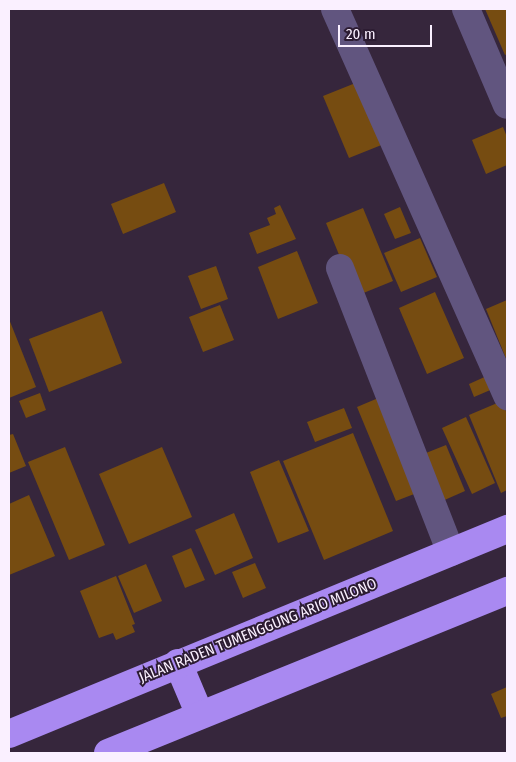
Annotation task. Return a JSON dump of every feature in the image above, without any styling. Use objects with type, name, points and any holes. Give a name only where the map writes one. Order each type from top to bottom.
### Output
[{"type":"highway","name":"JALAN RADEN TUMENGGUNG ARIO MILONO","points":[[9,734],[507,529]]},
{"type":"highway","points":[[124,750],[200,715],[507,591]]},
{"type":"highway","points":[[178,663],[200,715]]},
{"type":"street","points":[[335,9],[507,396]]},
{"type":"street","points":[[466,9],[507,105]]},
{"type":"street","points":[[340,268],[451,552]]},
{"type":"building","points":[[485,9],[507,9],[507,54],[505,55]]},
{"type":"building","points":[[358,82],[384,144],[349,158],[323,96]]},
{"type":"building","points":[[503,127],[507,137],[507,165],[486,174],[472,140]]},
{"type":"building","points":[[164,183],[176,212],[123,234],[111,204]]},
{"type":"building","points":[[280,205],[296,239],[257,254],[249,233],[270,225],[267,218],[276,214],[274,208]]},
{"type":"building","points":[[400,207],[411,233],[395,239],[384,214]]},
{"type":"building","points":[[363,208],[393,281],[356,296],[326,223]]},
{"type":"building","points":[[420,238],[437,277],[401,292],[384,253]]},
{"type":"building","points":[[297,251],[318,303],[278,319],[258,267]]},
{"type":"building","points":[[216,266],[228,299],[201,309],[188,276]]},
{"type":"building","points":[[435,292],[464,358],[427,374],[399,308]]},
{"type":"building","points":[[507,300],[507,361],[486,309]]},
{"type":"building","points":[[220,305],[234,340],[203,352],[189,317]]},
{"type":"building","points":[[102,311],[122,363],[49,392],[29,339]]},
{"type":"building","points":[[9,319],[36,387],[9,398]]},
{"type":"building","points":[[489,375],[495,388],[474,397],[469,384]]},
{"type":"building","points":[[40,393],[46,410],[26,418],[19,401]]},
{"type":"building","points":[[383,396],[422,491],[396,501],[357,407]]},
{"type":"building","points":[[502,401],[507,414],[507,490],[501,493],[469,415]]},
{"type":"building","points":[[344,408],[352,428],[315,442],[307,422]]},
{"type":"building","points":[[466,417],[495,483],[472,494],[442,428]]},
{"type":"building","points":[[353,433],[393,531],[324,560],[283,461]]},
{"type":"building","points":[[13,434],[26,466],[9,473],[9,435]]},
{"type":"building","points":[[446,445],[465,491],[440,502],[421,455]]},
{"type":"building","points":[[65,447],[105,545],[69,560],[28,462]]},
{"type":"building","points":[[162,447],[192,517],[129,544],[99,474]]},
{"type":"building","points":[[279,460],[309,531],[278,543],[250,472]]},
{"type":"building","points":[[29,495],[55,556],[9,575],[9,504]]},
{"type":"building","points":[[234,513],[253,558],[215,575],[195,530]]},
{"type":"building","points":[[191,548],[205,580],[185,588],[172,556]]},
{"type":"building","points":[[255,563],[266,588],[243,598],[232,572]]},
{"type":"building","points":[[146,564],[162,601],[134,613],[118,576]]},
{"type":"building","points":[[116,576],[135,624],[132,625],[135,632],[116,640],[113,633],[99,638],[80,591]]},
{"type":"building","points":[[507,687],[507,716],[501,718],[491,694]]}]
